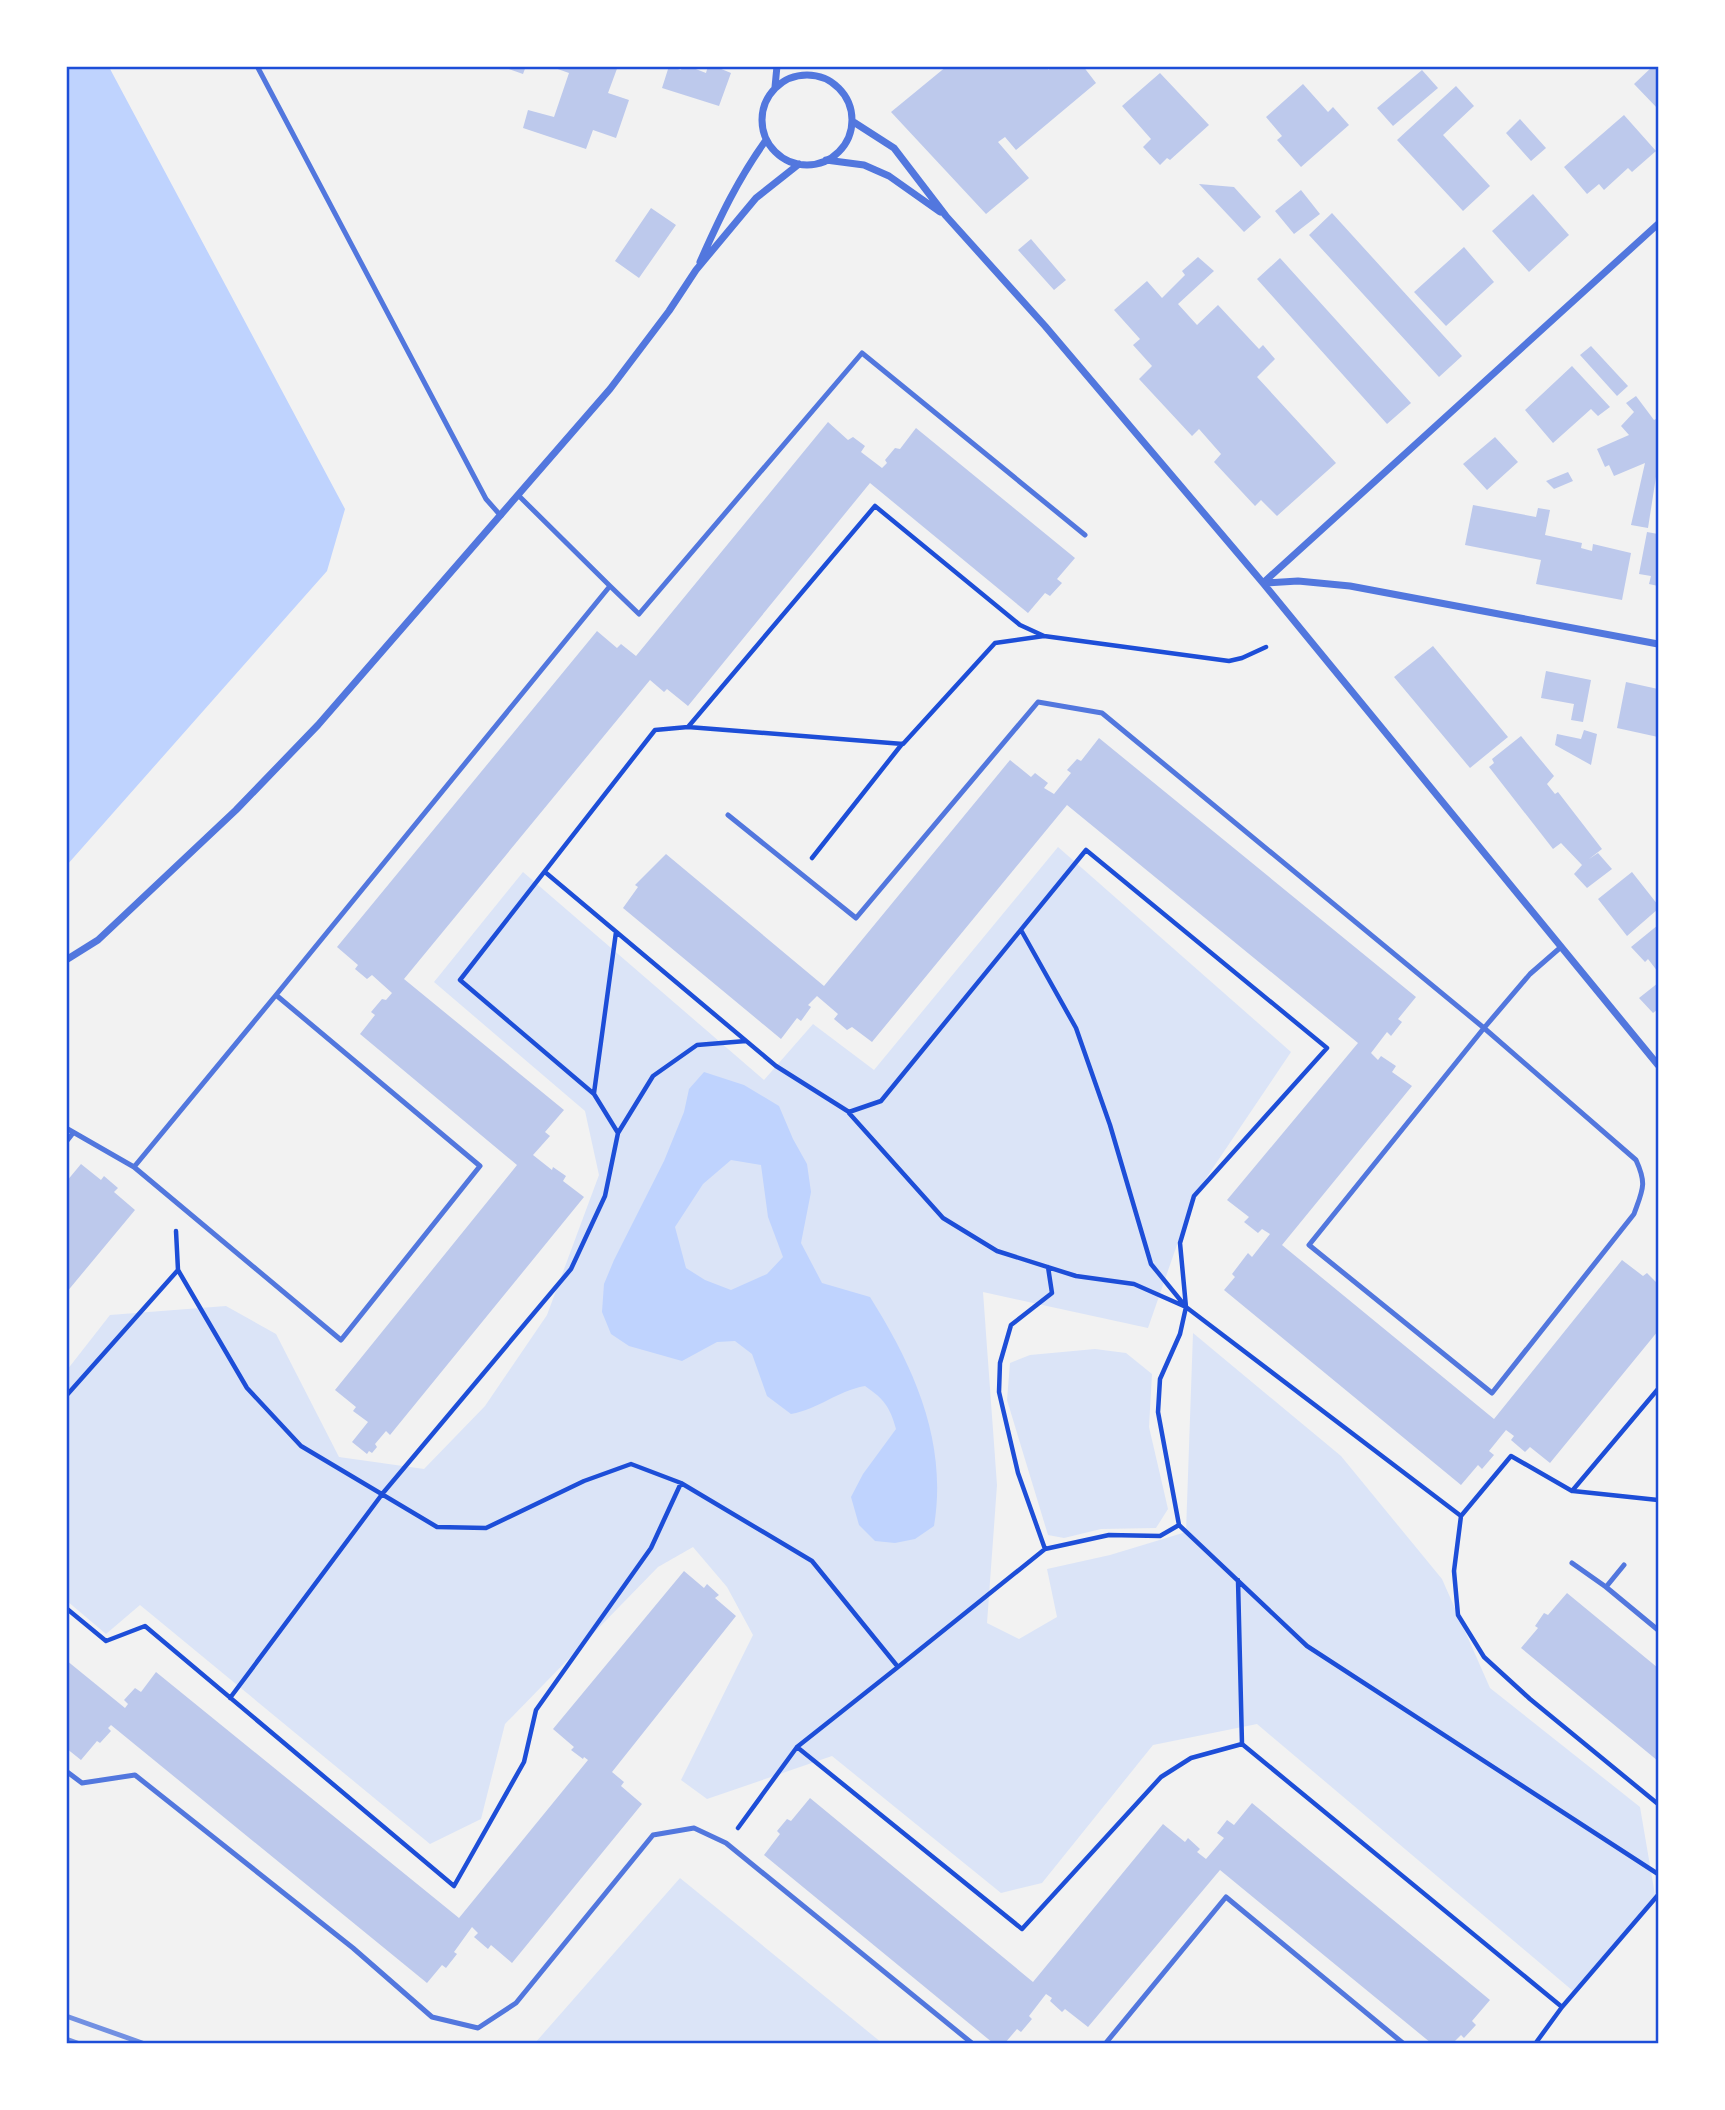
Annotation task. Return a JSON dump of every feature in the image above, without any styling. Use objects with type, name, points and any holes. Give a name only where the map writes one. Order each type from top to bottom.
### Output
[{"type":"street","points":[[775,87],[777,66]]},
{"type":"street","points":[[812,71],[837,86],[845,96],[852,121],[844,145],[826,160],[799,164],[785,159],[766,140],[762,127],[762,112],[775,87],[812,71]]},
{"type":"street","points":[[852,121],[894,148],[946,216],[1045,326],[1263,583],[1658,1065]]},
{"type":"street","points":[[696,270],[728,198],[766,140]]},
{"type":"street","points":[[826,160],[864,165],[889,176],[946,216]]},
{"type":"street","points":[[66,960],[70,954],[98,940],[236,810],[318,725],[610,389],[669,312],[696,270],[756,198],[799,164]]},
{"type":"street","points":[[1263,583],[1658,224]]},
{"type":"street","points":[[1263,583],[1298,580],[1350,586],[1658,644]]},
{"type":"lane","points":[[257,66],[486,499],[501,516]]},
{"type":"lane","points":[[519,496],[639,614],[862,353],[1085,535]]},
{"type":"lane","points":[[134,1167],[610,586]]},
{"type":"lane","points":[[728,815],[856,918],[1038,702],[1102,713],[1484,1028],[1636,1160],[1644,1177],[1642,1194],[1634,1213],[1492,1393],[1309,1245],[1484,1028],[1530,974],[1561,947]]},
{"type":"lane","points":[[66,1128],[134,1167],[341,1340],[481,1166],[275,995]]},
{"type":"lane","points":[[66,1142],[73,1133]]},
{"type":"lane","points":[[1572,1563],[1658,1630]]},
{"type":"lane","points":[[1606,1587],[1624,1565]]},
{"type":"lane","points":[[66,1771],[82,1783],[135,1775],[353,1948],[432,2017],[478,2028],[516,2003],[653,1835],[694,1828],[726,1843],[973,2043]]},
{"type":"lane","points":[[1105,2043],[1226,1897],[1404,2043]]},
{"type":"path","points":[[688,727],[875,506],[1020,625],[1044,636]]},
{"type":"path","points":[[799,873],[903,744],[995,643],[1044,636],[1229,661],[1266,647]]},
{"type":"path","points":[[618,1133],[594,1094],[460,981],[654,730],[688,727],[903,744]]},
{"type":"path","points":[[849,1112],[881,1101],[1086,850],[1326,1048],[1194,1196],[1180,1243],[1186,1307],[1180,1334],[1160,1380],[1158,1412],[1180,1525],[1307,1646],[1658,1874]]},
{"type":"path","points":[[545,872],[775,1066],[849,1112],[943,1218],[997,1251],[1076,1276],[1133,1284],[1186,1307]]},
{"type":"path","points":[[1021,930],[1076,1028],[1135,1204],[1151,1264],[1186,1307],[1461,1516]]},
{"type":"path","points":[[594,1094],[616,932]]},
{"type":"path","points":[[230,1698],[383,1493],[571,1269],[605,1196],[618,1133],[653,1076],[697,1045],[747,1041]]},
{"type":"path","points":[[175,1202],[178,1270],[247,1388],[301,1446],[437,1527],[486,1528],[584,1481],[631,1464],[681,1483],[812,1562],[898,1667]]},
{"type":"path","points":[[1045,1549],[1018,1473],[999,1392],[1000,1363],[1011,1325],[1052,1293],[1048,1267]]},
{"type":"path","points":[[66,1396],[178,1270]]},
{"type":"path","points":[[1572,1491],[1658,1389]]},
{"type":"path","points":[[1658,1500],[1572,1491],[1511,1456],[1461,1516],[1454,1571],[1458,1615],[1484,1657],[1530,1699],[1658,1804]]},
{"type":"path","points":[[66,1608],[106,1642],[145,1626],[454,1886],[524,1762],[536,1710],[651,1548],[681,1483]]},
{"type":"path","points":[[726,1843],[797,1746],[1045,1549],[1109,1535],[1160,1536],[1180,1525]]},
{"type":"path","points":[[1238,1580],[1242,1744],[1562,2007]]},
{"type":"path","points":[[797,1746],[1022,1929],[1161,1777],[1191,1758],[1242,1744]]},
{"type":"path","points":[[1535,2043],[1562,2007],[1658,1895]]},
{"type":"shaded area","points":[[1058,847],[1291,1052],[1194,1196],[1148,1328],[983,1292],[997,1485],[987,1623],[1019,1639],[1057,1617],[1047,1569],[1110,1555],[1186,1532],[1193,1333],[1341,1456],[1442,1579],[1490,1688],[1640,1807],[1655,1895],[1573,1991],[1257,1724],[1153,1745],[1042,1883],[1001,1893],[832,1756],[707,1799],[681,1780],[753,1635],[727,1587],[693,1547],[658,1567],[505,1724],[481,1819],[430,1844],[140,1605],[106,1634],[67,1601],[67,1370],[110,1315],[226,1306],[276,1334],[339,1457],[424,1469],[485,1406],[547,1315],[599,1175],[585,1111],[434,982],[523,872],[764,1080],[813,1024],[874,1070]]},
{"type":"shaded area","points":[[1095,1349],[1126,1353],[1152,1374],[1149,1427],[1168,1509],[1156,1528],[1101,1529],[1064,1538],[1048,1535],[1007,1400],[1010,1363],[1030,1355]]},
{"type":"shaded area","points":[[680,1878],[882,2043],[535,2043]]},
{"type":"water","points":[[67,66],[109,67],[345,509],[327,571],[67,865]]},
{"type":"water","points":[[704,1072],[744,1085],[779,1106],[807,1164],[811,1192],[801,1243],[822,1283],[870,1297],[901,1350],[924,1406],[932,1435],[937,1495],[934,1526],[915,1539],[895,1543],[875,1541],[859,1525],[851,1497],[863,1474],[896,1429],[885,1404],[865,1386],[791,1414],[767,1396],[752,1354],[735,1341],[717,1342],[682,1361],[629,1346],[611,1334],[602,1312],[604,1284],[664,1161],[684,1112],[689,1089]],"holes":[[[731,1160],[761,1165],[768,1217],[783,1257],[767,1274],[731,1290],[705,1280],[686,1268],[675,1227],[703,1184]]]},
{"type":"building","points":[[500,66],[526,66],[523,74]]},
{"type":"building","points":[[549,66],[618,66],[608,93],[629,100],[616,138],[593,130],[586,149],[523,128],[528,110],[554,117],[569,73]]},
{"type":"building","points":[[669,66],[681,70],[682,66],[688,66],[706,73],[708,66],[714,66],[731,73],[719,106],[662,88]]},
{"type":"building","points":[[947,66],[1048,66],[1048,70],[1052,66],[1083,66],[1096,83],[1016,150],[1005,137],[998,142],[1029,178],[986,214],[891,112]]},
{"type":"building","points":[[1653,66],[1658,66],[1658,109],[1634,84]]},
{"type":"building","points":[[1422,70],[1438,88],[1393,126],[1377,108]]},
{"type":"building","points":[[1160,73],[1209,125],[1170,160],[1167,158],[1160,165],[1143,147],[1151,139],[1122,106]]},
{"type":"building","points":[[1303,84],[1328,112],[1333,107],[1349,125],[1301,167],[1277,140],[1282,136],[1266,117]]},
{"type":"building","points":[[1456,86],[1474,106],[1443,135],[1490,186],[1463,211],[1397,140]]},
{"type":"building","points":[[1624,115],[1656,151],[1632,172],[1628,168],[1604,190],[1599,184],[1587,194],[1564,167]]},
{"type":"building","points":[[1520,119],[1546,148],[1531,161],[1506,133]]},
{"type":"building","points":[[1199,184],[1234,187],[1261,217],[1244,232]]},
{"type":"building","points":[[1301,190],[1320,214],[1294,234],[1275,211]]},
{"type":"building","points":[[1533,194],[1569,235],[1529,272],[1492,231]]},
{"type":"building","points":[[651,208],[676,225],[639,278],[615,261]]},
{"type":"building","points":[[1332,213],[1462,356],[1439,377],[1309,235]]},
{"type":"building","points":[[1031,239],[1066,280],[1054,290],[1018,250]]},
{"type":"building","points":[[1464,247],[1494,282],[1446,326],[1414,292]]},
{"type":"building","points":[[1198,257],[1214,271],[1178,304],[1197,325],[1218,305],[1259,349],[1263,345],[1275,359],[1257,377],[1336,463],[1277,516],[1261,500],[1255,506],[1214,462],[1221,454],[1199,429],[1192,436],[1139,379],[1152,366],[1133,345],[1140,339],[1114,310],[1147,281],[1162,298],[1185,275],[1182,271]]},
{"type":"building","points":[[1280,258],[1411,403],[1387,424],[1257,279]]},
{"type":"building","points":[[1591,346],[1628,386],[1617,396],[1580,355]]},
{"type":"building","points":[[1572,366],[1610,407],[1598,416],[1591,409],[1553,443],[1525,410]]},
{"type":"building","points":[[1636,396],[1654,420],[1658,418],[1658,464],[1648,528],[1631,525],[1645,463],[1614,476],[1609,465],[1605,467],[1597,449],[1629,435],[1621,426],[1634,412],[1626,403]]},
{"type":"building","points":[[828,422],[848,440],[853,437],[865,446],[861,452],[882,468],[895,448],[900,449],[916,428],[1075,558],[1057,579],[1062,583],[1050,596],[1045,593],[1028,613],[870,483],[688,706],[667,689],[664,692],[650,680],[404,979],[564,1110],[545,1132],[550,1136],[533,1155],[552,1170],[553,1167],[566,1176],[563,1181],[584,1197],[390,1435],[386,1431],[375,1444],[377,1447],[367,1454],[352,1442],[368,1422],[353,1411],[356,1407],[335,1390],[517,1165],[360,1034],[375,1015],[371,1012],[382,999],[386,1000],[392,993],[372,975],[367,979],[355,969],[358,965],[337,947],[597,631],[617,648],[621,644],[636,656]]},
{"type":"building","points":[[1495,437],[1518,462],[1487,490],[1463,464]]},
{"type":"building","points":[[1568,472],[1573,481],[1554,489],[1546,481]]},
{"type":"building","points":[[1473,505],[1536,517],[1538,508],[1550,510],[1545,535],[1582,543],[1581,548],[1592,551],[1593,544],[1631,553],[1622,600],[1536,584],[1541,560],[1465,545]]},
{"type":"building","points":[[1647,532],[1658,534],[1658,586],[1649,584],[1651,576],[1639,574]]},
{"type":"building","points":[[1433,646],[1508,737],[1470,768],[1394,677]]},
{"type":"building","points":[[1546,671],[1591,680],[1583,722],[1571,720],[1574,704],[1541,698]]},
{"type":"building","points":[[1626,682],[1658,689],[1658,737],[1617,728]]},
{"type":"building","points":[[1584,730],[1597,734],[1591,765],[1555,745],[1557,734],[1581,739]]},
{"type":"building","points":[[1521,736],[1554,776],[1547,784],[1555,794],[1558,792],[1602,849],[1589,859],[1598,853],[1612,869],[1587,888],[1574,874],[1582,865],[1561,843],[1553,849],[1489,767],[1494,763],[1492,759]]},
{"type":"building","points":[[1099,738],[1416,997],[1398,1019],[1402,1022],[1391,1036],[1387,1032],[1371,1053],[1378,1060],[1381,1056],[1396,1066],[1392,1072],[1412,1086],[1282,1245],[1494,1419],[1622,1260],[1643,1276],[1647,1273],[1658,1284],[1658,1331],[1550,1463],[1530,1447],[1525,1452],[1511,1440],[1514,1436],[1506,1430],[1489,1451],[1494,1455],[1482,1469],[1478,1465],[1461,1485],[1224,1290],[1235,1277],[1232,1274],[1248,1253],[1252,1257],[1270,1234],[1262,1229],[1258,1233],[1244,1222],[1249,1217],[1227,1200],[1358,1043],[1067,805],[872,1042],[852,1027],[847,1030],[834,1019],[838,1014],[817,996],[808,1005],[811,1007],[801,1021],[797,1018],[781,1039],[623,908],[638,887],[635,885],[666,854],[824,986],[1010,760],[1031,777],[1035,773],[1048,783],[1044,788],[1054,794],[1071,773],[1067,770],[1077,759],[1081,761]]},
{"type":"building","points":[[1632,872],[1658,905],[1658,909],[1627,936],[1598,899]]},
{"type":"building","points":[[1658,925],[1658,972],[1648,959],[1645,962],[1631,947]]},
{"type":"building","points":[[1658,983],[1658,1009],[1653,1013],[1639,998]]},
{"type":"building","points":[[81,1164],[101,1180],[104,1176],[118,1188],[114,1192],[135,1210],[66,1293],[66,1182]]},
{"type":"building","points":[[684,1571],[704,1588],[707,1584],[719,1595],[715,1598],[736,1616],[612,1772],[624,1782],[621,1786],[642,1804],[512,1963],[491,1945],[488,1949],[474,1937],[478,1933],[472,1927],[446,1968],[442,1965],[427,1983],[111,1725],[108,1728],[111,1731],[100,1743],[97,1741],[81,1760],[66,1748],[66,1660],[125,1708],[128,1704],[124,1700],[135,1688],[141,1692],[156,1672],[459,1918],[588,1760],[571,1750],[574,1747],[553,1729]]},
{"type":"building","points":[[1567,1593],[1658,1668],[1658,1761],[1521,1648],[1538,1628],[1535,1626],[1544,1613],[1548,1615]]},
{"type":"building","points":[[810,1798],[1033,1982],[1163,1824],[1185,1842],[1188,1838],[1200,1849],[1197,1852],[1206,1859],[1224,1838],[1217,1833],[1227,1820],[1234,1825],[1252,1803],[1490,2000],[1472,2021],[1476,2025],[1464,2038],[1461,2035],[1453,2043],[1431,2043],[1220,1870],[1088,2027],[1065,2009],[1062,2012],[1046,1994],[1029,2016],[1032,2019],[1021,2032],[1017,2029],[1005,2043],[993,2043],[764,1855],[780,1834],[777,1831],[787,1819],[791,1821]]},
{"type":"railway","points":[[66,2016],[145,2044]]},
{"type":"railway","points":[[66,2039],[80,2044]]}]
